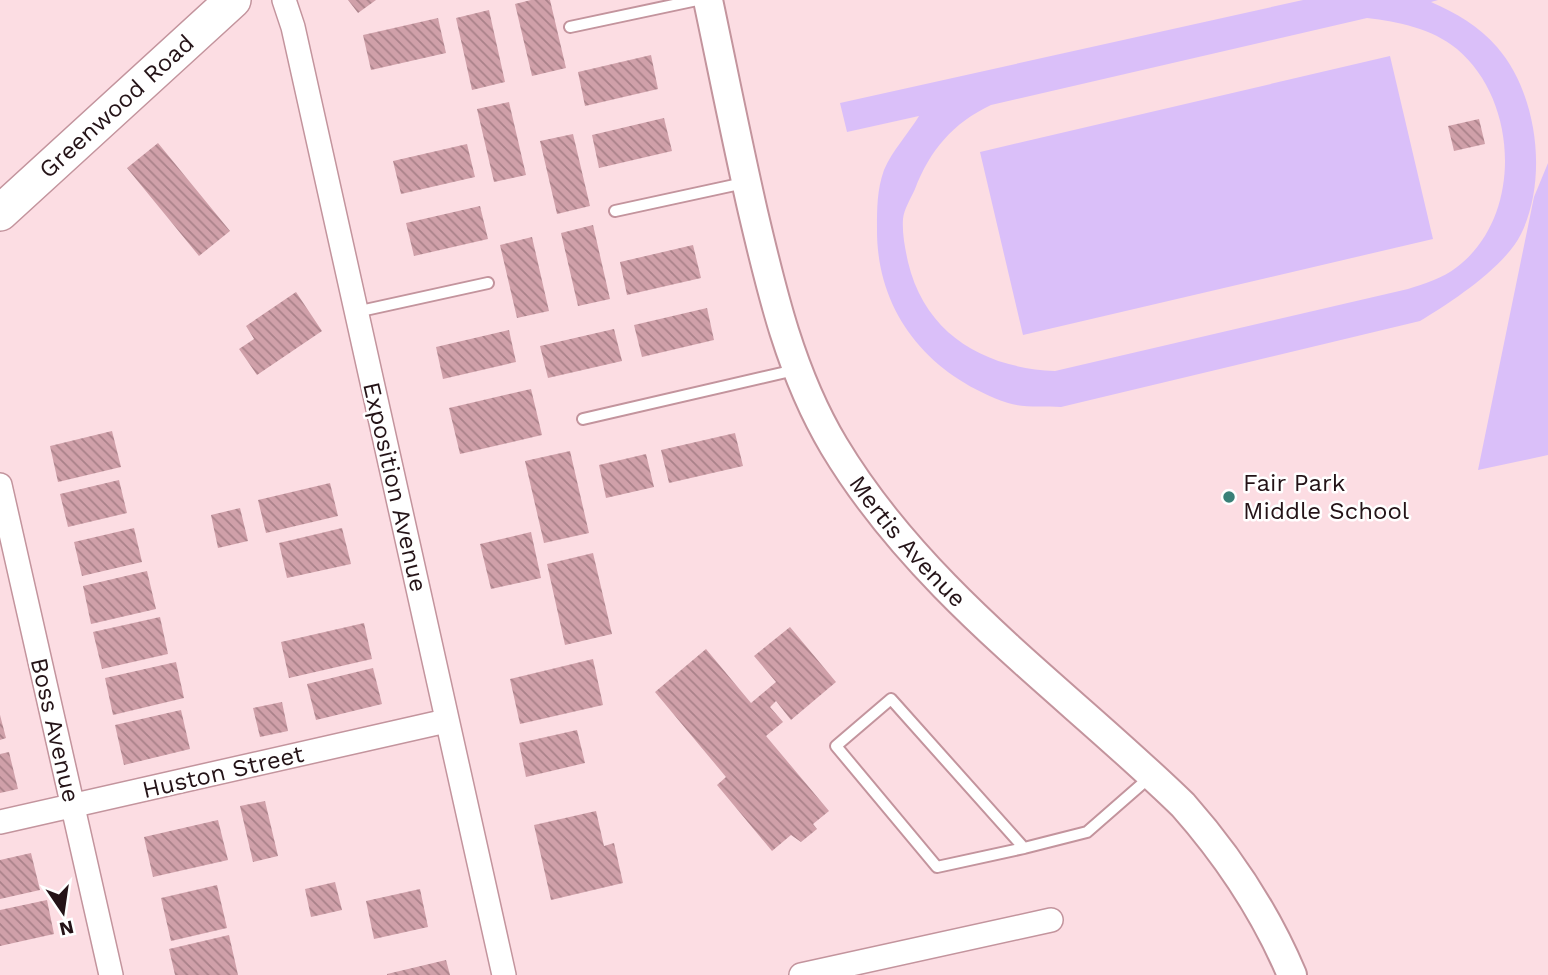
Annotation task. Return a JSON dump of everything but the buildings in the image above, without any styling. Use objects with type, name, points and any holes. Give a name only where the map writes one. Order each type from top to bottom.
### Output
[{"type":"main road","name":"Greenwood Road","points":[[0,213],[233,0]]},
{"type":"street","name":"Exposition Avenue","points":[[284,0],[293,27],[504,975]]},
{"type":"street","name":"Mertis Avenue","points":[[708,0],[772,296],[798,369],[834,445],[889,523],[920,559],[994,634],[1183,804],[1237,872],[1260,908],[1292,975]]},
{"type":"street","name":"Boss Avenue","points":[[0,485],[111,975]]},
{"type":"street","name":"Huston Street","points":[[0,822],[446,721]]},
{"type":"street","points":[[802,975],[1051,920]]},
{"type":"lane","points":[[570,27],[697,0]]},
{"type":"lane","points":[[615,211],[747,182]]},
{"type":"lane","points":[[356,312],[488,283]]},
{"type":"lane","points":[[583,419],[798,369]]},
{"type":"lane","points":[[1024,848],[891,699],[836,746],[937,867],[1024,848],[1087,832],[1153,775]]},
{"type":"shaded area","points":[[1303,0],[1438,0],[1431,2],[1475,26],[1497,47],[1511,66],[1530,112],[1536,163],[1534,188],[1521,234],[1503,259],[1461,294],[1420,321],[1061,407],[1020,406],[980,391],[954,376],[932,358],[912,337],[897,314],[886,287],[879,259],[877,228],[880,184],[887,163],[919,116],[847,132],[840,103]],"holes":[[[1367,18],[1403,24],[1426,31],[1447,42],[1478,71],[1492,98],[1502,128],[1505,159],[1502,190],[1494,219],[1478,245],[1452,271],[1408,289],[1055,371],[1004,363],[982,354],[961,342],[943,327],[928,309],[916,287],[908,262],[903,235],[904,215],[921,175],[936,150],[954,129],[977,112],[991,105]]]},
{"type":"shaded area","points":[[1390,56],[1433,239],[1023,335],[980,152]]},
{"type":"shaded area","points":[[1548,163],[1548,455],[1478,470],[1534,197]]},
{"type":"place","name":"Fair Park Middle School","points":[[1229,497]]}]
